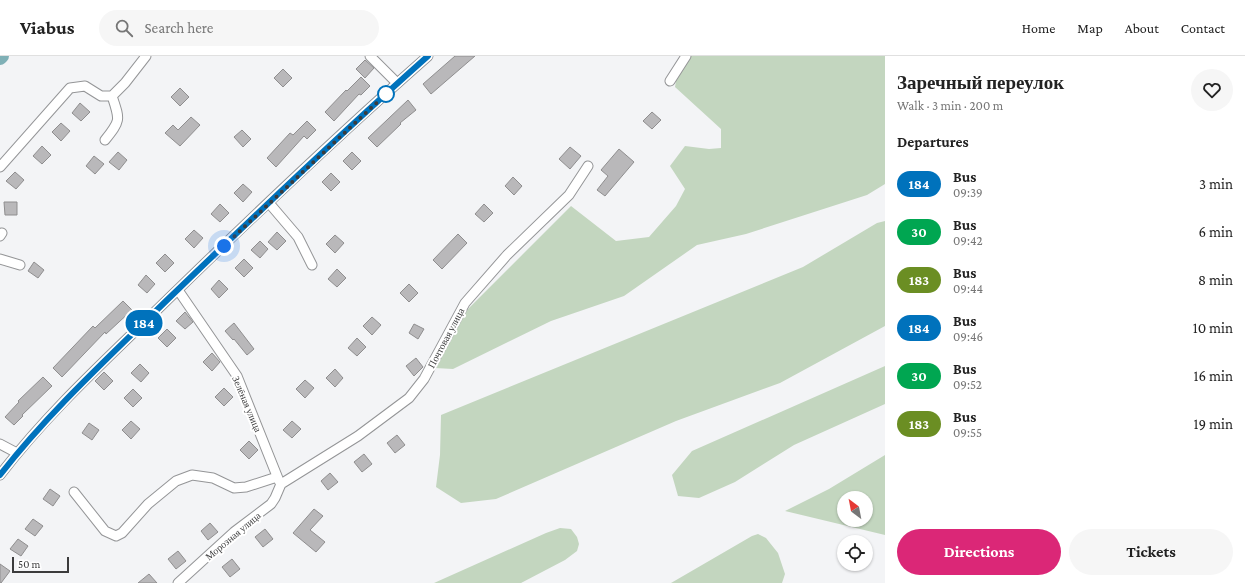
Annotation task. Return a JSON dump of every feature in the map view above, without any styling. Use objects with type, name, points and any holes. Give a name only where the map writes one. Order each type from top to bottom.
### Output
[{"type":"street","points":[[0,167],[70,88],[84,86],[101,96],[112,96],[125,83],[146,56]]},
{"type":"street","points":[[370,56],[397,83]]},
{"type":"street","points":[[0,475],[17,453],[66,399],[269,202],[428,56]]},
{"type":"street","points":[[670,81],[686,56]]},
{"type":"street","points":[[105,140],[115,128],[119,118],[112,96]]},
{"type":"street","name":"Почтовая улица","points":[[74,492],[105,531],[116,536],[122,533],[148,504],[176,481],[192,475],[213,478],[234,488],[279,480],[358,436],[410,398],[424,379],[465,303],[507,255],[569,195],[588,166]]},
{"type":"street","points":[[269,202],[298,237],[312,266]]},
{"type":"street","points":[[0,258],[20,265]]},
{"type":"street","name":"Зелёная улица","points":[[178,290],[237,376],[279,480]]},
{"type":"street","points":[[0,444],[17,453]]},
{"type":"street","name":"Морозная улица","points":[[178,583],[234,532],[272,504],[279,480]]},
{"type":"green space","points":[[687,56],[885,56],[885,184],[867,195],[746,234],[697,245],[624,296],[551,321],[453,369],[435,368],[456,321],[571,206],[616,241],[649,237],[676,206],[685,189],[670,166],[685,146],[709,149],[721,148],[721,129],[675,87],[679,63]]},
{"type":"green space","points":[[885,221],[885,326],[780,383],[676,421],[496,499],[461,503],[436,487],[440,455],[441,415],[803,267],[877,223]]},
{"type":"green space","points":[[885,366],[885,404],[794,445],[735,482],[699,498],[678,496],[672,475],[692,451]]},
{"type":"green space","points":[[885,455],[885,535],[852,527],[873,527],[873,491],[837,491],[837,523],[785,511],[829,489]]},
{"type":"green space","points":[[560,528],[571,529],[577,537],[579,544],[577,551],[565,560],[521,583],[434,583],[546,533]]},
{"type":"green space","points":[[758,534],[766,538],[778,553],[785,574],[782,583],[671,583],[752,536]]},
{"type":"building","points":[[455,56],[475,56],[431,94],[423,84]]},
{"type":"building","points":[[365,60],[374,68],[365,78],[356,69]]},
{"type":"building","points":[[283,69],[292,78],[283,87],[274,78]]},
{"type":"building","points":[[361,77],[370,86],[361,95],[359,94],[334,121],[325,112]]},
{"type":"building","points":[[180,88],[189,97],[180,106],[171,97]]},
{"type":"building","points":[[408,100],[416,110],[400,123],[401,124],[377,147],[368,138]]},
{"type":"building","points":[[80,103],[90,112],[81,121],[72,113]]},
{"type":"building","points":[[652,112],[661,120],[652,129],[643,121]]},
{"type":"building","points":[[191,117],[200,125],[180,146],[165,133],[173,125],[178,130]]},
{"type":"building","points":[[307,121],[316,130],[307,139],[304,136],[276,167],[267,158],[290,133],[293,135]]},
{"type":"building","points":[[61,123],[70,131],[61,141],[52,132]]},
{"type":"building","points":[[242,130],[251,139],[243,147],[234,137]]},
{"type":"building","points":[[42,146],[51,155],[42,164],[33,156]]},
{"type":"building","points":[[570,147],[581,156],[570,169],[559,159]]},
{"type":"building","points":[[619,149],[634,162],[605,196],[597,190],[608,176],[601,170]]},
{"type":"building","points":[[118,152],[127,160],[119,170],[109,162]]},
{"type":"building","points":[[352,152],[361,161],[352,170],[343,161]]},
{"type":"building","points":[[94,156],[104,164],[95,174],[86,166]]},
{"type":"building","points":[[15,172],[24,180],[16,189],[6,181]]},
{"type":"building","points":[[331,173],[340,182],[331,191],[322,182]]},
{"type":"building","points":[[513,177],[522,186],[514,195],[505,186]]},
{"type":"building","points":[[243,184],[252,192],[243,202],[234,193]]},
{"type":"building","points":[[4,202],[17,202],[17,215],[5,215]]},
{"type":"building","points":[[220,204],[229,213],[220,222],[211,214]]},
{"type":"building","points":[[484,204],[493,213],[484,222],[475,214]]},
{"type":"building","points":[[194,230],[203,238],[194,248],[185,239]]},
{"type":"building","points":[[277,232],[286,241],[277,250],[268,242]]},
{"type":"building","points":[[458,234],[467,243],[442,269],[433,260]]},
{"type":"building","points":[[335,235],[344,243],[335,253],[326,244]]},
{"type":"building","points":[[260,241],[268,249],[260,258],[251,250]]},
{"type":"building","points":[[165,254],[174,263],[165,272],[156,263]]},
{"type":"building","points":[[244,259],[253,268],[244,277],[235,268]]},
{"type":"building","points":[[34,262],[44,270],[38,278],[28,271]]},
{"type":"building","points":[[337,269],[346,278],[337,287],[328,279]]},
{"type":"building","points":[[146,275],[155,284],[147,293],[138,285]]},
{"type":"building","points":[[219,280],[228,289],[219,298],[211,289]]},
{"type":"building","points":[[409,284],[418,293],[409,302],[400,293]]},
{"type":"building","points":[[123,301],[132,310],[106,334],[105,332],[62,377],[53,368],[93,326],[95,328]]},
{"type":"building","points":[[185,312],[193,322],[185,329],[176,321]]},
{"type":"building","points":[[372,317],[381,325],[372,335],[363,326]]},
{"type":"building","points":[[234,323],[254,349],[247,355],[234,339],[233,340],[225,331]]},
{"type":"building","points":[[414,324],[424,329],[418,339],[409,333]]},
{"type":"building","points":[[167,329],[176,338],[167,347],[158,338]]},
{"type":"building","points":[[357,338],[366,347],[357,356],[348,348]]},
{"type":"building","points":[[212,353],[220,362],[212,371],[203,362]]},
{"type":"building","points":[[416,358],[423,367],[414,376],[406,366]]},
{"type":"building","points":[[140,364],[149,373],[141,382],[131,373]]},
{"type":"building","points":[[335,369],[343,378],[335,387],[326,378]]},
{"type":"building","points":[[104,372],[113,381],[104,390],[95,381]]},
{"type":"building","points":[[43,377],[52,386],[22,415],[23,416],[14,425],[5,417],[19,402],[18,401]]},
{"type":"building","points":[[305,380],[314,388],[305,398],[296,389]]},
{"type":"building","points":[[224,388],[233,397],[224,406],[215,397]]},
{"type":"building","points":[[133,389],[142,398],[133,407],[124,398]]},
{"type":"building","points":[[131,421],[140,429],[131,439],[122,430]]},
{"type":"building","points":[[292,421],[301,429],[292,438],[283,430]]},
{"type":"building","points":[[89,423],[99,430],[92,440],[82,433]]},
{"type":"building","points":[[397,435],[405,445],[395,453],[387,443]]},
{"type":"building","points":[[249,441],[258,450],[249,459],[240,450]]},
{"type":"building","points":[[364,454],[372,464],[362,472],[354,462]]},
{"type":"building","points":[[330,473],[338,482],[328,490],[321,481]]},
{"type":"building","points":[[50,489],[60,496],[53,506],[43,499]]},
{"type":"building","points":[[314,509],[323,516],[310,530],[325,542],[316,552],[293,533]]},
{"type":"building","points":[[33,519],[43,526],[35,536],[25,529]]},
{"type":"building","points":[[210,523],[218,532],[208,540],[201,531]]},
{"type":"building","points":[[265,529],[273,539],[263,547],[255,537]]},
{"type":"building","points":[[18,539],[28,546],[21,556],[10,549]]},
{"type":"building","points":[[178,551],[186,561],[176,569],[168,559]]},
{"type":"building","points":[[232,559],[240,569],[230,577],[222,567]]},
{"type":"building","points":[[0,564],[10,571],[1,583],[0,583]]},
{"type":"building","points":[[149,574],[157,583],[138,583]]},
{"type":"bus line","name":"184","points":[[0,475],[17,453],[66,399],[258,213],[428,56]]},
{"type":"route","points":[[224,246],[269,202],[386,94]]}]
